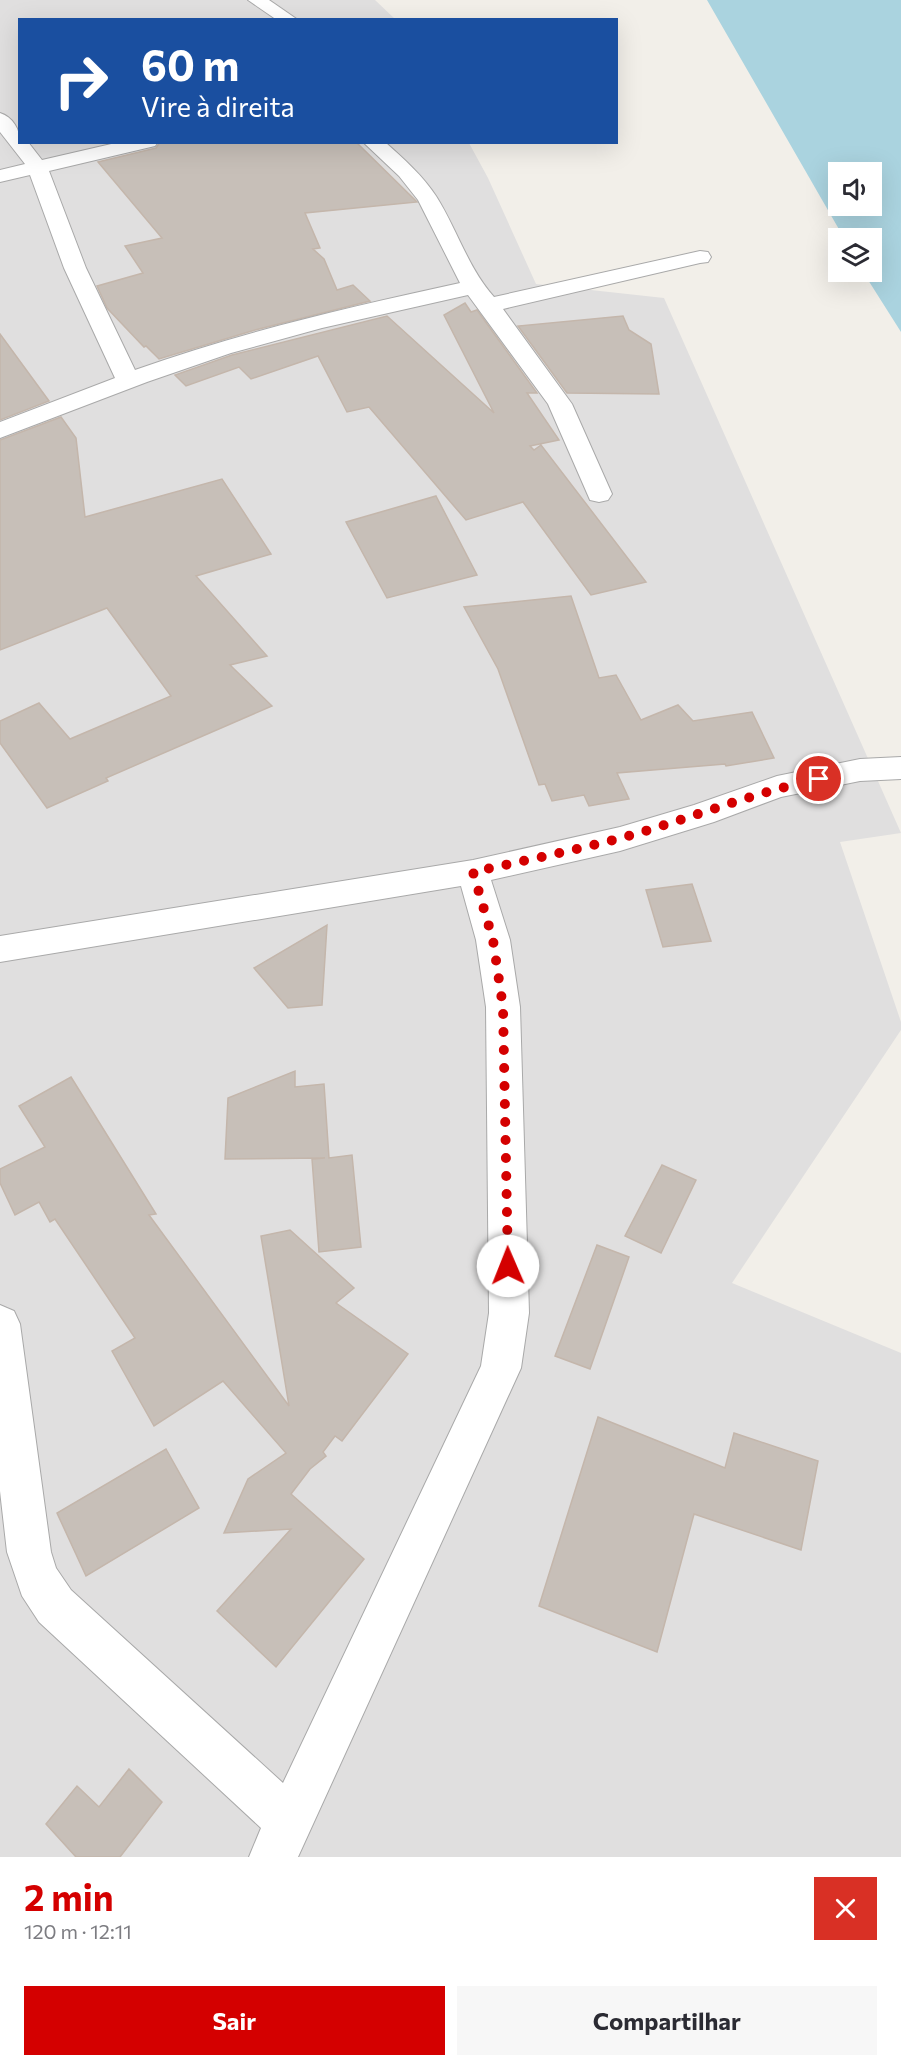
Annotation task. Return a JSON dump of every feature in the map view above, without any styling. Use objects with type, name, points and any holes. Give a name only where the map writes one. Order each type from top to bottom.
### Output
[{"type":"street","points":[[257,0],[287,18]]},
{"type":"street","points":[[0,119],[18,142]]},
{"type":"street","points":[[19,144],[38,168],[75,268],[128,381]]},
{"type":"street","points":[[0,176],[140,144]]},
{"type":"street","points":[[375,144],[406,172],[428,198],[473,287],[489,305],[560,404],[599,494]]},
{"type":"street","points":[[489,305],[700,257]]},
{"type":"street","points":[[0,431],[128,381],[221,348],[333,316],[473,287]]},
{"type":"street","points":[[0,949],[473,872],[620,838],[702,814],[777,787],[860,770],[901,768]]},
{"type":"street","points":[[0,1324],[29,1552],[38,1580],[55,1606],[281,1839],[501,1368],[508,1313],[503,1007],[493,940],[473,872]]},
{"type":"shaded area","points":[[0,0],[375,0],[394,18],[18,18],[18,144],[470,144],[488,178],[536,284],[664,298],[901,833],[840,842],[901,1022],[901,1030],[732,1283],[901,1353],[901,1857],[0,1857]]},
{"type":"water","points":[[707,0],[901,0],[901,332],[869,282],[882,282],[882,228],[838,228],[831,216],[882,216],[882,162],[828,162],[828,210]]},
{"type":"building","points":[[159,144],[358,144],[417,202],[305,213],[320,248],[313,249],[324,259],[337,290],[353,285],[370,301],[255,330],[159,359],[146,346],[144,347],[107,308],[97,286],[143,273],[125,246],[162,238],[98,162],[156,148]]},
{"type":"building","points":[[465,303],[471,312],[477,310],[537,393],[527,393],[559,440],[530,446],[534,450],[541,445],[646,582],[591,595],[523,502],[466,520],[369,407],[347,412],[318,356],[251,379],[239,367],[186,386],[175,375],[232,355],[387,316],[494,413],[444,315]]},
{"type":"building","points":[[623,316],[629,330],[651,344],[659,394],[567,393],[518,326]]},
{"type":"building","points":[[0,334],[49,401],[0,420]]},
{"type":"building","points":[[61,417],[76,438],[85,517],[222,479],[271,554],[196,576],[267,656],[230,665],[272,706],[106,778],[108,781],[47,808],[0,743],[0,721],[39,703],[70,739],[171,696],[107,608],[0,650],[0,440]]},
{"type":"building","points":[[436,496],[477,575],[387,598],[346,522]]},
{"type":"building","points":[[571,596],[599,678],[616,675],[641,720],[678,705],[693,721],[752,712],[774,758],[726,766],[725,764],[617,773],[629,799],[589,806],[584,795],[552,801],[545,784],[539,785],[498,669],[464,607]]},
{"type":"building","points":[[692,884],[711,941],[663,947],[646,890]]},
{"type":"building","points":[[327,925],[322,1005],[288,1008],[254,968]]},
{"type":"building","points":[[295,1071],[295,1087],[324,1084],[329,1158],[352,1155],[361,1247],[319,1252],[312,1159],[325,1158],[225,1159],[228,1098]]},
{"type":"building","points":[[71,1077],[156,1214],[149,1215],[289,1406],[261,1236],[290,1230],[354,1288],[336,1303],[408,1354],[342,1441],[335,1436],[323,1452],[326,1456],[310,1469],[291,1494],[364,1559],[276,1667],[217,1611],[291,1529],[224,1533],[248,1479],[286,1453],[223,1381],[154,1426],[112,1351],[135,1338],[55,1219],[50,1222],[39,1202],[15,1215],[0,1183],[0,1169],[45,1147],[19,1106]]},
{"type":"building","points":[[662,1165],[696,1180],[661,1253],[625,1236]]},
{"type":"building","points":[[597,1245],[629,1257],[590,1369],[555,1356]]},
{"type":"building","points":[[598,1417],[725,1468],[734,1433],[818,1461],[801,1550],[694,1514],[657,1652],[539,1606]]},
{"type":"building","points":[[166,1449],[199,1508],[86,1576],[57,1513]]},
{"type":"building","points":[[129,1769],[162,1802],[120,1857],[76,1857],[46,1824],[77,1786],[99,1807]]},
{"type":"route","points":[[508,1266],[503,1007],[493,940],[473,872],[620,838],[702,814],[777,787],[819,779]]}]
